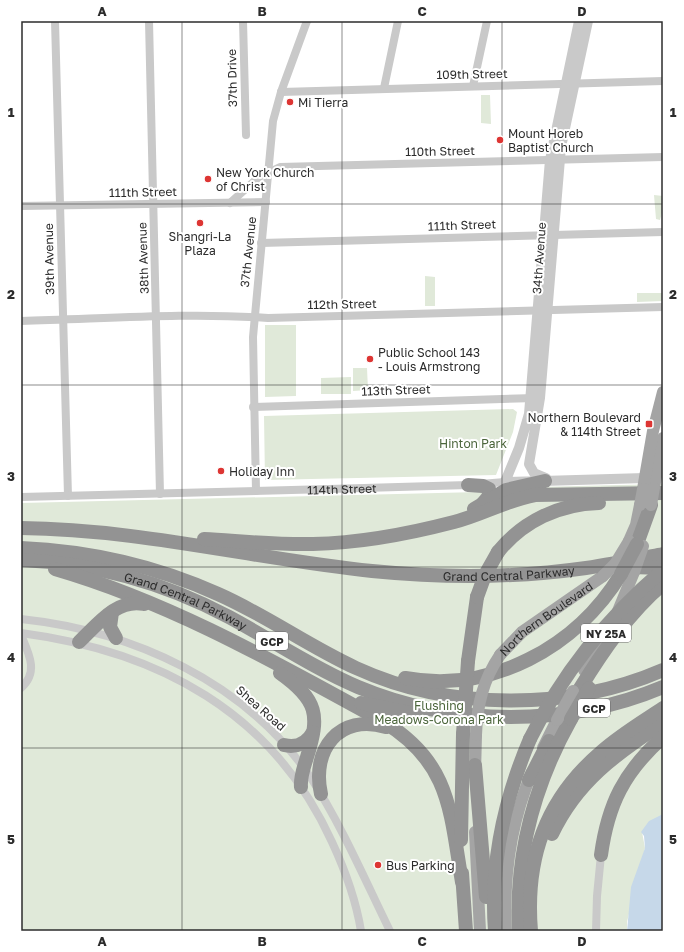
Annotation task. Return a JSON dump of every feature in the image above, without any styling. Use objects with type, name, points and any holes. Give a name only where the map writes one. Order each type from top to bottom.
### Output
[{"type":"highway","points":[[438,526],[461,516],[509,489],[551,480]]},
{"type":"highway","points":[[496,496],[505,482]]},
{"type":"highway","points":[[462,882],[469,735],[468,661],[477,597],[485,575],[498,552],[522,523],[549,506],[577,498],[612,494],[654,484]]},
{"type":"highway","points":[[468,485],[483,486],[489,489],[489,496],[483,504]]},
{"type":"highway","points":[[98,532],[283,544],[315,544],[384,537],[438,526],[459,521],[531,496],[612,494]]},
{"type":"highway","points":[[334,657],[385,673],[420,680],[460,679],[503,670],[536,656],[568,634],[595,609],[627,573],[636,544],[652,504],[590,503],[566,507],[548,513],[528,524],[512,537],[498,552]]},
{"type":"highway","name":"Grand Central Parkway","points":[[21,528],[98,532],[324,565],[396,573],[485,576],[587,568],[663,554]]},
{"type":"highway","name":"Grand Central Parkway","points":[[21,548],[68,552],[104,558],[138,566],[184,580],[250,609],[334,657],[366,672],[412,688],[448,696],[490,699],[532,699],[577,694],[616,687],[663,670]]},
{"type":"highway","points":[[21,561],[79,577],[148,602],[184,618],[304,678],[384,722],[403,735],[428,760],[444,788],[449,807],[462,882],[466,931]]},
{"type":"highway","name":"Grand Central Parkway","points":[[21,561],[95,569],[130,577],[170,590],[219,612],[346,682],[390,699],[450,713],[492,716],[558,714],[594,708],[629,699],[663,687]]},
{"type":"highway","points":[[587,568],[646,566],[663,569]]},
{"type":"highway","points":[[519,931],[499,841],[507,805],[517,771],[530,739],[554,696],[584,652],[619,611],[663,569]]},
{"type":"highway","points":[[529,780],[580,689],[616,634],[636,610],[662,587]]},
{"type":"highway","points":[[80,642],[112,612],[123,605],[138,603],[184,618]]},
{"type":"highway","points":[[112,612],[110,626],[116,638]]},
{"type":"highway","points":[[230,640],[276,670],[297,686],[310,704],[315,717],[315,726],[304,768],[301,787]]},
{"type":"highway","points":[[304,678],[358,702],[396,711],[472,719],[498,719],[522,716]]},
{"type":"highway","points":[[495,931],[507,876],[541,835],[552,811],[565,790],[580,771],[602,751],[663,708]]},
{"type":"highway","points":[[489,931],[507,876],[526,832],[537,792],[563,719]]},
{"type":"highway","points":[[507,876],[555,827],[580,788],[613,756],[663,723]]},
{"type":"highway","points":[[320,794],[318,776],[321,757],[329,742],[339,732],[355,725],[368,724],[389,728],[403,735]]},
{"type":"highway","points":[[284,745],[293,746],[301,744],[311,736],[315,726]]},
{"type":"highway","points":[[601,855],[607,821],[621,786],[638,761],[663,737]]},
{"type":"highway","points":[[475,765],[507,876],[533,899],[531,931]]},
{"type":"main road","points":[[654,484],[653,431],[663,392]]},
{"type":"main road","points":[[652,504],[654,484],[663,438]]},
{"type":"main road","name":"Northern Boulevard","points":[[475,765],[469,735],[483,686],[500,655],[522,632],[603,576],[636,544]]},
{"type":"main road","name":"NY 25A","points":[[580,689],[619,608],[627,573]]},
{"type":"main road","points":[[506,931],[507,876],[515,824],[529,780]]},
{"type":"main road","points":[[480,931],[507,876]]},
{"type":"street","name":"39th Avenue","points":[[56,21],[62,320],[68,496]]},
{"type":"street","name":"38th Avenue","points":[[149,21],[160,494]]},
{"type":"street","name":"37th Drive","points":[[243,21],[246,135]]},
{"type":"street","name":"37th Avenue","points":[[256,491],[252,356],[254,316],[273,121],[281,92],[307,21]]},
{"type":"street","points":[[384,88],[398,21]]},
{"type":"street","points":[[474,86],[487,21]]},
{"type":"street","name":"34th Avenue","points":[[551,480],[538,476],[529,467],[535,398],[538,310],[549,235],[555,160],[570,84],[580,21]]},
{"type":"street","name":"34th Avenue","points":[[570,84],[588,21]]},
{"type":"street","name":"109th Street","points":[[281,92],[384,88],[663,82]]},
{"type":"street","name":"110th Street","points":[[230,203],[259,177],[280,167],[663,157]]},
{"type":"street","name":"111th Street","points":[[21,206],[266,202]]},
{"type":"street","name":"111th Street","points":[[262,243],[663,232]]},
{"type":"street","name":"34th Avenue","points":[[505,482],[523,438],[535,398],[548,310],[549,235]]},
{"type":"street","name":"112th Street","points":[[21,321],[156,317],[254,316],[268,318],[663,307]]},
{"type":"street","name":"113th Street","points":[[254,407],[535,398]]},
{"type":"street","name":"114th Street","points":[[21,497],[468,485],[551,480],[654,484]]},
{"type":"street","name":"Shea Road","points":[[21,619],[116,638],[163,656],[206,680],[249,711],[284,745],[304,768],[320,794],[390,931]]},
{"type":"street","points":[[21,634],[31,657],[32,666],[30,676],[21,688]]},
{"type":"street","name":"Shea Road","points":[[21,634],[80,642],[115,652],[144,663],[177,678],[204,694],[261,738],[279,757],[301,787],[325,827],[352,893],[361,931]]},
{"type":"street","points":[[596,931],[597,891],[601,855]]},
{"type":"green space","points":[[481,95],[490,95],[491,124],[481,123]]},
{"type":"green space","points":[[654,195],[663,196],[663,209],[660,220],[656,219]]},
{"type":"green space","points":[[425,276],[435,277],[435,306],[425,306]]},
{"type":"green space","points":[[637,293],[663,293],[663,301],[637,302]]},
{"type":"green space","points":[[265,325],[296,325],[296,396],[265,397]]},
{"type":"green space","points":[[353,368],[367,368],[368,390],[353,391]]},
{"type":"green space","points":[[351,377],[351,394],[321,394],[321,378]]},
{"type":"green space","name":"Hinton Park","points":[[513,409],[517,412],[513,432],[496,475],[265,480],[264,416]]},
{"type":"green space","name":"Flushing Meadows-Corona Park","points":[[663,484],[663,823],[642,832],[645,848],[627,922],[627,931],[21,931],[21,503],[479,492],[536,487]]},
{"type":"water","points":[[663,814],[663,931],[627,931],[631,887],[645,848],[644,836],[641,832],[649,821]]},
{"type":"place","name":"Mi Tierra","points":[[290,102]]},
{"type":"place","name":"Mount Horeb Baptist Church","points":[[500,140]]},
{"type":"place","name":"New York Church of Christ","points":[[208,179]]},
{"type":"place","name":"Shangri-La Plaza","points":[[200,223]]},
{"type":"place","name":"Public School 143 - Louis Armstrong","points":[[370,359]]},
{"type":"place","name":"Northern Boulevard & 114th Street","points":[[649,424]]},
{"type":"place","name":"Holiday Inn","points":[[221,471]]},
{"type":"place","name":"Bus Parking","points":[[378,865]]}]
